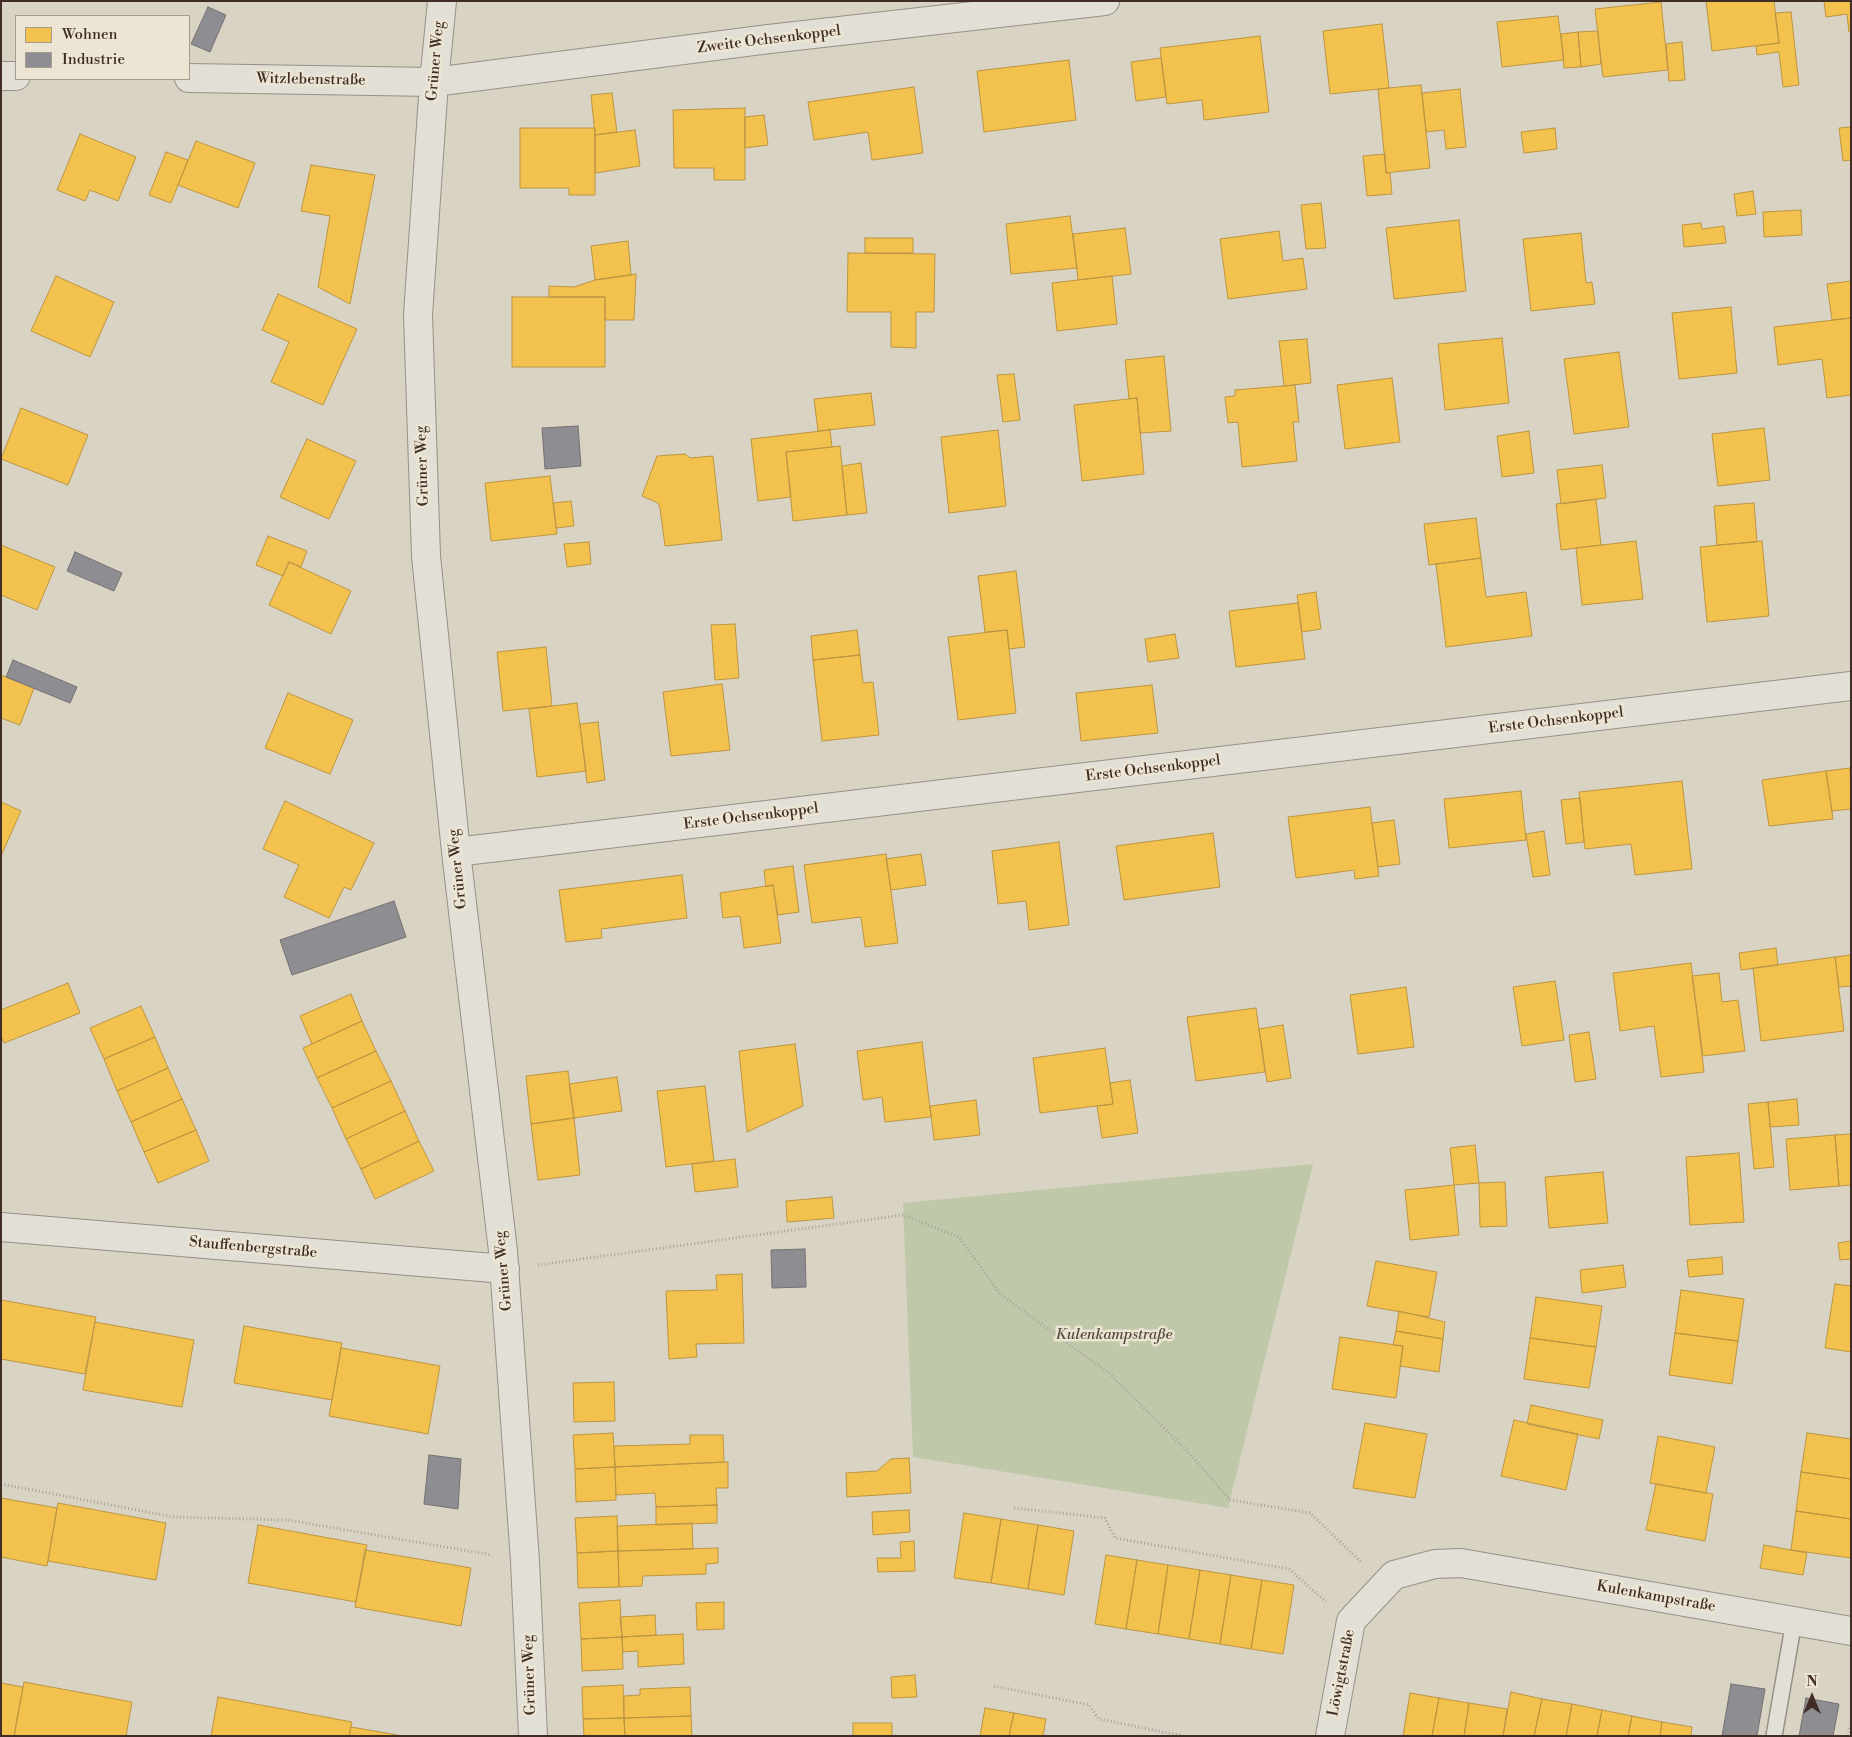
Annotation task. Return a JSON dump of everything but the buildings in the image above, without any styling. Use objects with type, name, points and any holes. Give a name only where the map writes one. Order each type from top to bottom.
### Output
[{"type":"street","name":"Grüner Weg","points":[[442,1],[434,82],[418,315],[426,556],[456,852],[505,1269],[525,1561],[533,1736]]},
{"type":"street","name":"Zweite Ochsenkoppel","points":[[434,82],[769,39],[1104,1]]},
{"type":"street","points":[[1,76],[15,76]]},
{"type":"street","name":"Witzlebenstraße","points":[[190,78],[434,82]]},
{"type":"street","name":"Erste Ochsenkoppel","points":[[456,852],[1851,686]]},
{"type":"street","name":"Stauffenbergstraße","points":[[1,1227],[505,1269]]},
{"type":"street","name":"Löwigtstraße","points":[[1330,1736],[1352,1621],[1394,1575],[1436,1564],[1461,1563]]},
{"type":"street","name":"Kulenkampstraße","points":[[1461,1563],[1851,1631]]},
{"type":"lane","points":[[1774,1736],[1794,1621]]},
{"type":"path","points":[[505,1269],[903,1215],[959,1236],[1000,1294],[1110,1374],[1190,1454],[1230,1500],[1310,1513],[1385,1585]]},
{"type":"path","points":[[1,1484],[174,1517],[288,1520],[525,1561]]},
{"type":"path","points":[[1014,1508],[1105,1518],[1115,1538],[1289,1570],[1315,1593],[1352,1621]]},
{"type":"path","points":[[994,1686],[1090,1705],[1099,1719],[1183,1736]]},
{"type":"path","points":[[1848,1736],[1851,1722]]},
{"type":"green space","name":"Kulenkampstraße","points":[[1313,1164],[1228,1508],[913,1457],[903,1203]]}]
